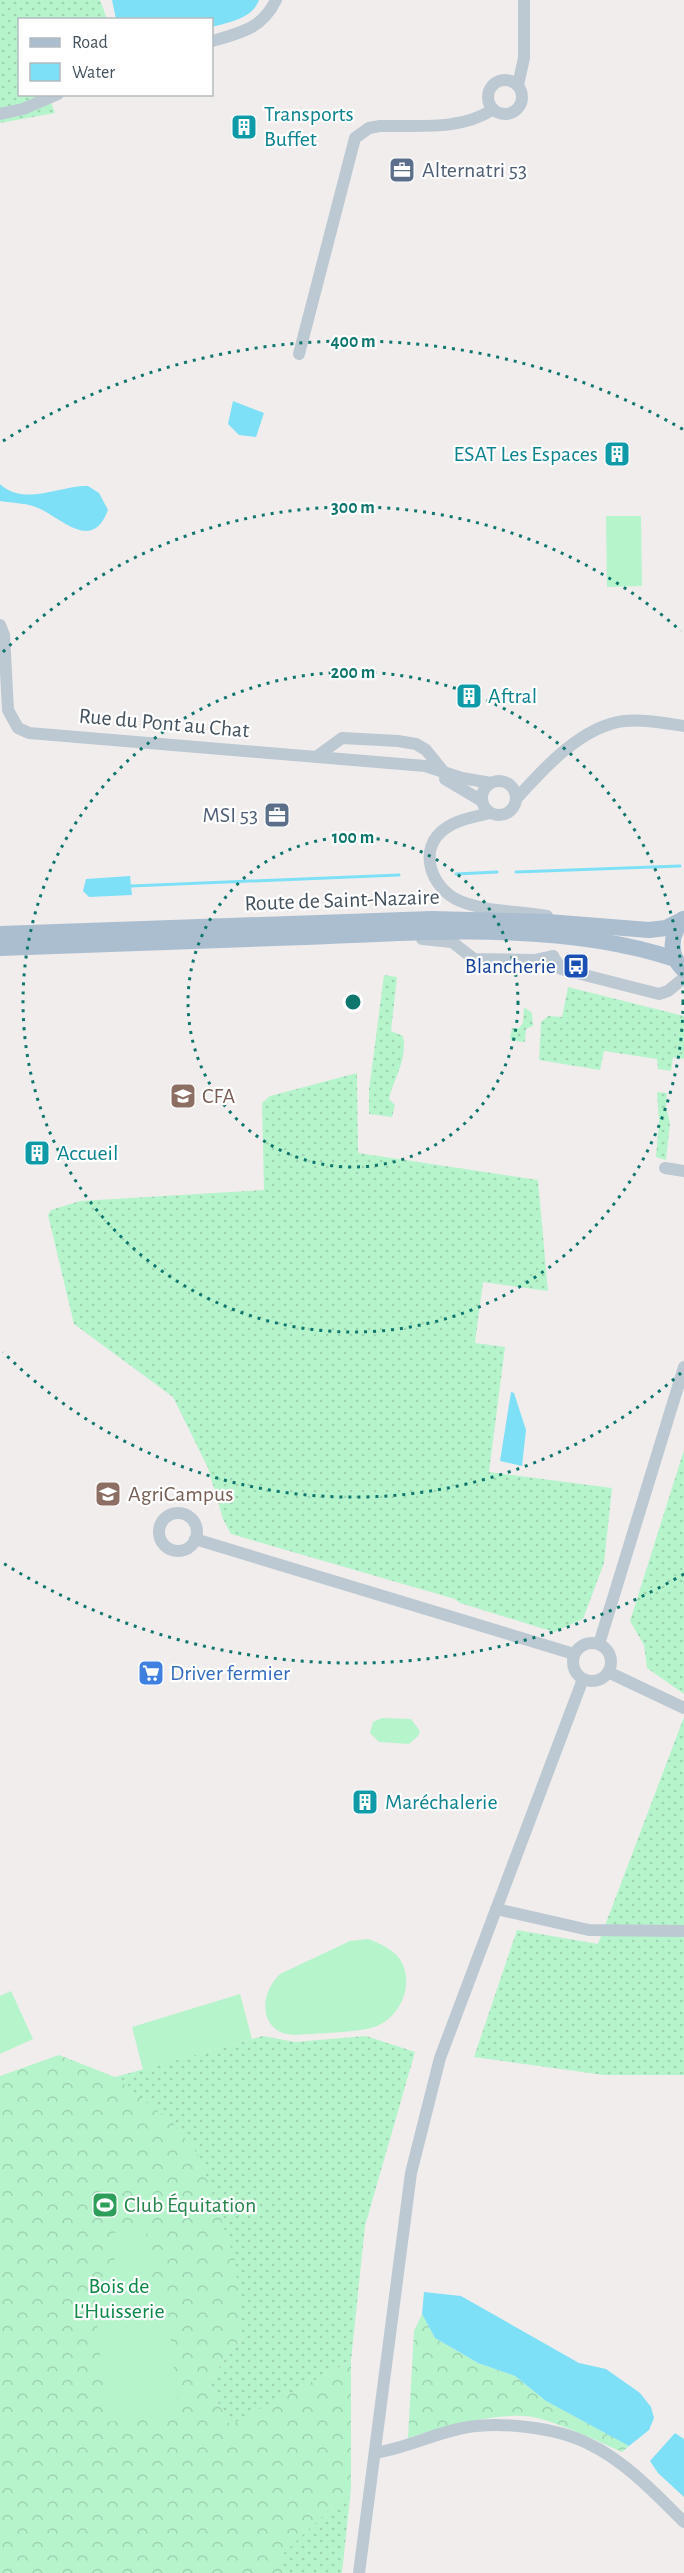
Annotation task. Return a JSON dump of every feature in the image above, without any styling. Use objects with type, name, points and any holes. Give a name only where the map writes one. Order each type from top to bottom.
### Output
[{"type":"main road","name":"Route de Saint-Nazaire","points":[[0,934],[432,919],[607,926],[649,930],[666,928],[683,919]]},
{"type":"main road","points":[[680,964],[673,938],[683,919]]},
{"type":"main road","name":"Route de Saint-Nazaire","points":[[0,948],[462,932],[564,936],[646,949],[680,964]]},
{"type":"street","points":[[213,41],[251,30],[262,22],[276,0]]},
{"type":"street","points":[[518,85],[524,58],[524,0]]},
{"type":"street","points":[[508,80],[518,85],[523,95],[521,106],[513,113],[502,115],[492,110],[487,100],[489,89],[497,81],[508,80]]},
{"type":"street","points":[[0,114],[23,109],[53,96]]},
{"type":"street","points":[[299,354],[355,138],[369,128],[380,126],[462,124],[492,110]]},
{"type":"street","name":"Rue du Pont au Chat","points":[[0,625],[4,635],[8,710],[18,728],[29,733],[414,765]]},
{"type":"street","points":[[607,926],[460,901],[443,891],[432,876],[429,861],[430,848],[445,828],[458,822],[490,813],[506,815],[512,810],[517,798],[575,743],[608,724],[640,720],[684,726]]},
{"type":"street","points":[[316,757],[342,738],[398,741],[416,744],[426,750],[443,771]]},
{"type":"street","points":[[414,765],[462,778],[490,783],[504,782],[511,785],[517,798]]},
{"type":"street","points":[[414,765],[459,786],[482,801],[490,813]]},
{"type":"street","points":[[482,801],[485,787],[490,783]]},
{"type":"street","points":[[370,934],[452,942],[474,959],[534,960],[553,956],[564,936]]},
{"type":"street","points":[[553,956],[561,969],[659,994],[668,991],[684,978]]},
{"type":"street","points":[[665,1168],[684,1171]]},
{"type":"street","points":[[599,1644],[679,1399],[684,1367]]},
{"type":"street","points":[[195,1539],[401,1604],[574,1654]]},
{"type":"street","points":[[587,1643],[599,1644],[610,1656],[608,1672],[599,1680],[583,1679],[575,1671],[574,1654],[587,1643]]},
{"type":"street","points":[[608,1672],[684,1708]]},
{"type":"street","points":[[359,2573],[413,2163],[440,2058],[583,1679]]},
{"type":"street","points":[[496,1910],[589,1930],[684,1931]]},
{"type":"street","points":[[375,2453],[461,2428],[483,2425],[527,2426],[588,2443],[614,2458],[684,2522]]},
{"type":"green space","points":[[0,0],[100,0],[107,18],[18,18],[18,96],[48,96],[55,113],[0,123]]},
{"type":"green space","points":[[606,516],[641,516],[642,586],[607,587]]},
{"type":"green space","points":[[384,975],[397,977],[391,1031],[403,1036],[404,1044],[402,1060],[389,1099],[395,1105],[392,1117],[369,1114],[369,1090]]},
{"type":"green space","points":[[568,987],[684,1016],[684,1059],[673,1057],[671,1071],[658,1069],[657,1059],[604,1051],[600,1070],[539,1060],[541,1022],[548,1016],[562,1017]]},
{"type":"green space","points":[[524,1007],[532,1013],[533,1026],[526,1029],[525,1042],[512,1041],[510,1038],[512,1028],[519,1028],[523,1023]]},
{"type":"green space","points":[[357,1073],[358,1153],[538,1180],[548,1291],[483,1282],[475,1343],[505,1347],[489,1472],[612,1488],[604,1563],[583,1619],[554,1632],[460,1603],[455,1599],[231,1534],[223,1519],[208,1468],[173,1397],[74,1324],[48,1215],[51,1210],[80,1201],[264,1190],[262,1103],[270,1096]]},
{"type":"green space","points":[[657,1092],[667,1093],[666,1107],[670,1123],[666,1160],[656,1157],[659,1122]]},
{"type":"green space","points":[[684,1450],[684,1694],[647,1668],[644,1645],[630,1621]]},
{"type":"green space","points":[[684,1717],[684,2075],[604,2075],[474,2057],[517,1930],[598,1944]]},
{"type":"green space","points":[[382,1718],[411,1719],[420,1731],[418,1736],[409,1744],[379,1742],[370,1733],[373,1722]]},
{"type":"green space","points":[[368,1939],[392,1951],[404,1967],[406,1988],[392,2016],[374,2027],[347,2032],[296,2035],[275,2029],[269,2022],[265,2003],[273,1983],[280,1974],[350,1941]]},
{"type":"green space","points":[[11,1991],[33,2039],[0,2054],[0,1996]]},
{"type":"green space","points":[[240,1994],[252,2039],[143,2070],[132,2027]]},
{"type":"green space","points":[[263,2036],[295,2042],[366,2036],[415,2052],[365,2226],[351,2361],[230,2426],[207,2382],[243,2337],[115,2077]]},
{"type":"green space","name":"Bois de L'Huisserie","points":[[59,2055],[115,2077],[172,2122],[200,2157],[235,2260],[243,2337],[207,2382],[230,2425],[351,2361],[351,2489],[284,2553],[282,2573],[0,2573],[0,2076]]},
{"type":"green space","points":[[146,2230],[151,2287],[165,2286],[179,2414],[107,2422],[94,2293],[117,2290],[112,2233]]},
{"type":"green space","points":[[422,2314],[435,2338],[478,2363],[515,2376],[546,2401],[629,2446],[622,2452],[561,2426],[526,2416],[481,2419],[408,2438],[414,2331]]},
{"type":"green space","points":[[351,2489],[342,2573],[282,2573],[283,2553]]},
{"type":"water","points":[[112,0],[259,0],[246,16],[213,27],[213,18],[116,18]]},
{"type":"water","points":[[233,401],[264,413],[256,437],[239,435],[228,424]]},
{"type":"water","points":[[0,484],[20,494],[88,486],[99,493],[108,510],[101,523],[94,529],[85,531],[76,529],[34,506],[0,501]]},
{"type":"water","points":[[130,876],[132,895],[89,897],[83,891],[86,879]]},
{"type":"water","points":[[511,1392],[514,1393],[526,1430],[522,1466],[500,1461]]},
{"type":"water","points":[[424,2292],[461,2296],[579,2363],[606,2369],[640,2393],[651,2407],[654,2418],[649,2430],[629,2446],[546,2401],[515,2376],[478,2363],[435,2338],[422,2314]]},
{"type":"water","points":[[675,2433],[684,2439],[684,2497],[658,2473],[650,2461]]},
{"type":"waterway","points":[[516,872],[680,866]]},
{"type":"waterway","points":[[456,874],[497,872]]},
{"type":"waterway","points":[[131,886],[399,875]]},
{"type":"place","name":"Transports Buffet","points":[[244,127]]},
{"type":"place","name":"Alternatri 53","points":[[402,170]]},
{"type":"place","name":"ESAT Les Espaces","points":[[617,454]]},
{"type":"place","name":"Aftral","points":[[469,696]]},
{"type":"place","name":"MSI 53","points":[[277,815]]},
{"type":"place","name":"Blancherie","points":[[576,966]]},
{"type":"place","name":"CFA","points":[[183,1096]]},
{"type":"place","name":"Accueil","points":[[37,1153]]},
{"type":"place","name":"AgriCampus","points":[[108,1494]]},
{"type":"place","name":"Driver fermier","points":[[151,1673]]},
{"type":"place","name":"Maréchalerie","points":[[365,1802]]},
{"type":"place","name":"Club Équitation","points":[[105,2205]]}]
